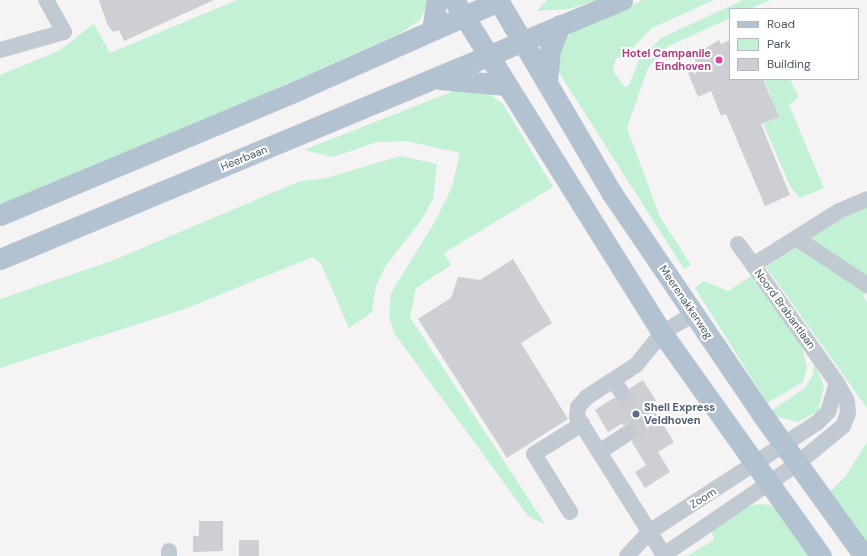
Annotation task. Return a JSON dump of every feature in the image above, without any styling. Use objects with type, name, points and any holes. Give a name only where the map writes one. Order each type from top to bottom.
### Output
[{"type":"main road","points":[[432,30],[437,0]]},
{"type":"main road","points":[[0,215],[432,30],[459,8],[499,0]]},
{"type":"main road","name":"Meerenakkerweg","points":[[499,0],[611,192],[797,464],[864,556]]},
{"type":"main road","points":[[521,40],[622,0]]},
{"type":"main road","points":[[459,8],[488,57],[662,334],[757,464],[821,556]]},
{"type":"main road","points":[[547,84],[550,50],[560,24]]},
{"type":"main road","name":"Heerbaan","points":[[0,259],[436,79],[488,57],[521,40]]},
{"type":"main road","points":[[436,79],[506,85]]},
{"type":"street","points":[[0,50],[64,32],[46,0]]},
{"type":"street","name":"Noord Brabantlaan","points":[[769,483],[797,464],[843,426],[848,413],[847,401],[837,383],[753,265],[839,211],[867,199]]},
{"type":"street","points":[[796,238],[867,285]]},
{"type":"street","points":[[738,244],[753,265]]},
{"type":"street","points":[[695,313],[662,334],[618,387],[587,397],[578,407],[577,417],[663,555],[769,483]]},
{"type":"street","points":[[785,446],[828,412],[837,383]]},
{"type":"street","points":[[570,512],[534,454],[582,424]]},
{"type":"street","points":[[599,452],[627,434]]},
{"type":"street","name":"Zoom","points":[[627,556],[649,532],[785,446]]},
{"type":"green space","points":[[237,0],[429,0],[420,20],[399,34],[148,146],[0,204],[0,75],[58,51],[94,24],[110,53]]},
{"type":"green space","points":[[547,0],[597,0],[569,9],[537,11]]},
{"type":"green space","points":[[643,0],[714,0],[652,28],[624,57],[616,58],[613,71],[625,87],[629,85],[639,60],[661,38],[743,0],[770,0],[752,8],[729,8],[729,18],[665,48],[648,68],[627,128],[659,215],[691,265],[684,269],[558,71],[560,48],[573,30]]},
{"type":"green space","points":[[764,80],[790,80],[799,97],[789,105],[824,188],[800,198],[790,186],[755,104],[771,97]]},
{"type":"green space","points":[[461,88],[484,90],[503,104],[553,187],[444,253],[451,265],[416,288],[410,317],[545,524],[529,517],[394,333],[389,316],[391,293],[433,225],[452,187],[460,153],[406,141],[377,142],[333,157],[304,150]]},
{"type":"green space","points":[[400,156],[437,164],[433,199],[422,219],[385,267],[376,286],[372,312],[349,328],[321,264],[313,257],[182,310],[0,368],[0,299],[114,260],[300,181],[323,179]]},
{"type":"green space","points":[[867,207],[867,293],[863,296],[867,303],[867,408],[766,267],[842,218]]},
{"type":"green space","points":[[751,276],[802,347],[807,368],[803,382],[767,403],[695,288],[704,281],[728,291]]},
{"type":"green space","points":[[814,362],[824,386],[818,411],[798,422],[778,417],[771,411],[805,388],[813,374]]},
{"type":"green space","points":[[867,442],[867,544],[829,492],[845,477]]},
{"type":"green space","points":[[760,504],[770,505],[779,513],[810,556],[687,556],[714,540],[711,531],[744,507]]},
{"type":"building","points":[[99,0],[214,0],[124,41],[119,30],[113,32],[107,24]]},
{"type":"building","points":[[719,40],[721,44],[729,40],[729,80],[763,80],[779,117],[761,124],[790,195],[765,206],[726,114],[721,116],[711,91],[698,97],[688,73],[699,69],[693,56]]},
{"type":"building","points":[[513,259],[552,323],[521,343],[568,419],[507,458],[418,319],[451,298],[458,277],[480,280]]},
{"type":"building","points":[[643,380],[656,401],[651,405],[674,442],[658,452],[670,472],[645,488],[635,472],[646,465],[632,442],[635,429],[621,424],[608,432],[595,410],[614,398],[627,401],[630,388]]},
{"type":"building","points":[[199,521],[223,521],[223,551],[193,552],[193,536],[199,536]]},
{"type":"building","points":[[239,540],[259,540],[259,556],[239,556]]},
{"type":"tunnel","points":[[622,393],[642,425],[627,434]]},
{"type":"place","name":"Hotel Campanile Eindhoven","points":[[719,60]]},
{"type":"place","name":"Shell Express Veldhoven","points":[[636,414]]}]
